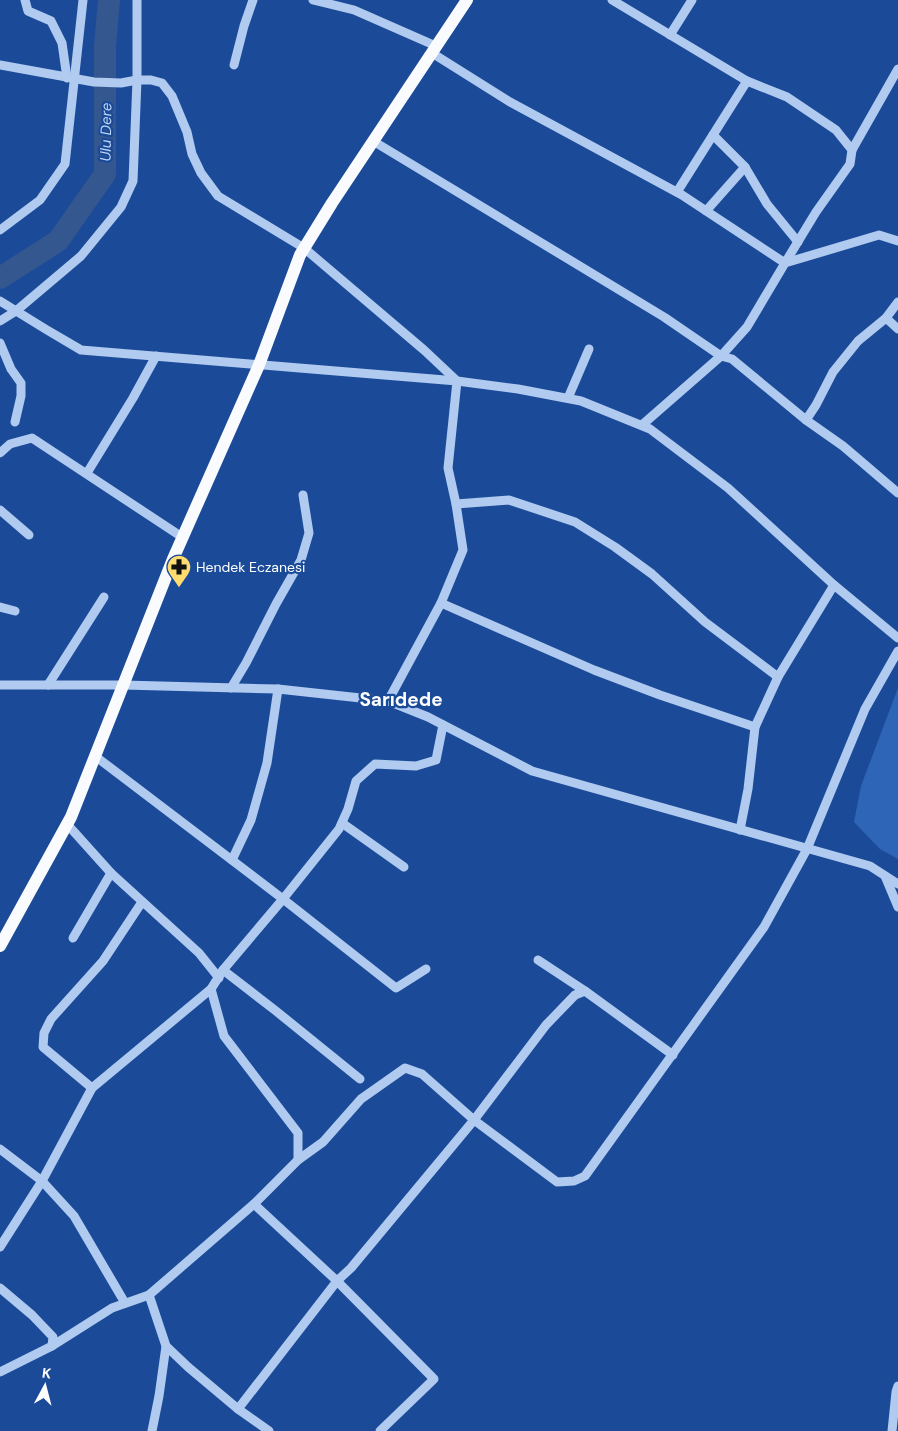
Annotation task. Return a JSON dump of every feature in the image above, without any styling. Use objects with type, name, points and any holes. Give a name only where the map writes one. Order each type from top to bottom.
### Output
[{"type":"main road","points":[[0,946],[66,824],[182,537],[259,365],[300,255],[332,203],[466,0]]},
{"type":"street","points":[[25,0],[28,11],[51,21],[62,43],[71,79]]},
{"type":"street","points":[[0,230],[40,200],[65,164],[71,79],[83,0]]},
{"type":"street","points":[[0,321],[16,311],[81,256],[121,207],[133,181],[137,80],[137,0]]},
{"type":"street","points":[[234,65],[244,26],[254,0]]},
{"type":"street","points":[[313,0],[354,10],[434,50],[510,102],[677,192],[785,263],[879,235],[898,241]]},
{"type":"street","points":[[612,0],[747,81],[787,97],[836,130],[852,150]]},
{"type":"street","points":[[670,35],[692,0]]},
{"type":"street","points":[[0,64],[94,82],[121,83],[151,80],[162,83],[172,96],[187,132],[192,154],[201,173],[218,196],[304,248],[458,381]]},
{"type":"street","points":[[642,425],[721,356],[747,327],[816,212],[850,164],[852,150],[898,69]]},
{"type":"street","points":[[677,192],[747,81]]},
{"type":"street","points":[[713,135],[744,167],[767,204],[798,242]]},
{"type":"street","points":[[373,141],[664,317],[721,356],[732,359],[806,420],[843,446],[898,493]]},
{"type":"street","points":[[706,211],[744,167]]},
{"type":"street","points":[[0,301],[81,350],[458,381],[518,389],[582,401],[650,428],[728,488],[834,586],[898,638]]},
{"type":"street","points":[[806,420],[839,364],[858,341],[886,318],[898,302]]},
{"type":"street","points":[[886,318],[898,328]]},
{"type":"street","points":[[0,343],[11,369],[21,383],[21,396],[15,422]]},
{"type":"street","points":[[568,398],[589,349]]},
{"type":"street","points":[[86,473],[133,398],[156,356]]},
{"type":"street","points":[[388,701],[441,603],[463,550],[448,468],[458,381]]},
{"type":"street","points":[[0,453],[10,444],[32,438],[182,537]]},
{"type":"street","points":[[231,688],[301,560],[309,533],[303,495]]},
{"type":"street","points":[[456,504],[509,500],[575,522],[615,547],[652,574],[705,622],[778,677]]},
{"type":"street","points":[[0,510],[29,535]]},
{"type":"street","points":[[740,830],[748,789],[755,727],[778,677],[834,586]]},
{"type":"street","points":[[48,685],[104,597]]},
{"type":"street","points":[[441,603],[594,670],[660,695],[755,727]]},
{"type":"street","points":[[0,607],[15,611]]},
{"type":"street","points":[[0,1372],[52,1346],[112,1308],[149,1295],[254,1204],[298,1160],[323,1142],[361,1099],[405,1068],[422,1074],[474,1120],[557,1182],[574,1181],[585,1176],[764,927],[807,849],[865,709],[898,651]]},
{"type":"street","points":[[0,685],[123,685],[278,689],[388,701],[428,717],[532,771],[870,866],[898,884]]},
{"type":"street","points":[[232,860],[251,820],[267,763],[278,689]]},
{"type":"street","points":[[0,1247],[42,1181],[92,1088],[211,989],[221,974],[339,829],[348,809],[356,781],[375,764],[416,766],[436,760],[443,725]]},
{"type":"street","points":[[95,756],[283,899],[396,988],[426,968]]},
{"type":"street","points":[[342,823],[404,867]]},
{"type":"street","points":[[66,824],[111,873],[221,974],[276,1011],[360,1079]]},
{"type":"street","points":[[73,938],[111,873]]},
{"type":"street","points":[[885,875],[898,908]]},
{"type":"street","points":[[92,1088],[43,1047],[44,1033],[51,1019],[103,961],[142,902]]},
{"type":"street","points":[[538,960],[585,990],[672,1055]]},
{"type":"street","points":[[211,989],[224,1036],[298,1134],[298,1160]]},
{"type":"street","points":[[238,1409],[337,1281],[351,1268],[474,1120],[546,1025],[575,995],[585,990]]},
{"type":"street","points":[[0,1149],[42,1181],[74,1216],[125,1303]]},
{"type":"street","points":[[254,1204],[337,1281],[434,1379],[380,1431]]},
{"type":"street","points":[[0,1288],[32,1315],[53,1337],[52,1346]]},
{"type":"street","points":[[149,1295],[166,1346],[152,1431]]},
{"type":"street","points":[[166,1346],[238,1409],[269,1431]]},
{"type":"street","points":[[892,1431],[898,1386]]},
{"type":"shaded area","points":[[898,688],[898,859],[880,849],[854,822],[861,786]]},
{"type":"waterway","name":"Ulu Dere","points":[[0,278],[58,241],[105,174],[105,46],[109,0]]},
{"type":"place","name":"Hendek Eczanesi","points":[[179,588]]},
{"type":"district","name":"Sarıdede","points":[[401,699]]}]
